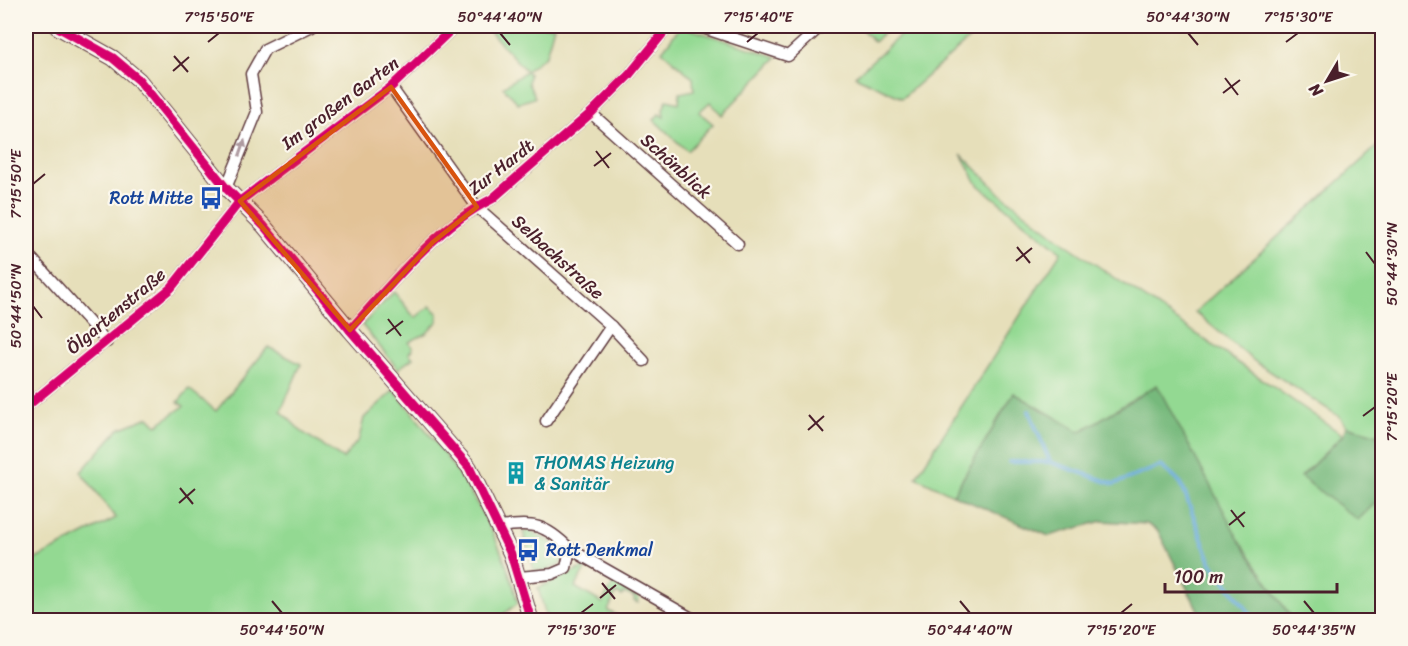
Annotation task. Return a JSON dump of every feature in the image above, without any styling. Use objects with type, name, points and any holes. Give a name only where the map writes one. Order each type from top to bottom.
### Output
[{"type":"street","points":[[60,26],[113,58],[139,80],[226,188],[264,226],[350,330],[469,466],[500,527],[519,577],[531,621]]},
{"type":"street","points":[[226,188],[257,112],[251,74],[265,49],[312,26]]},
{"type":"street","name":"Im großen Garten","points":[[240,201],[391,87],[455,26]]},
{"type":"street","name":"Zur Hardt","points":[[350,330],[433,242],[477,207],[492,199],[591,112],[629,75],[669,26]]},
{"type":"street","points":[[697,26],[788,56],[821,26]]},
{"type":"street","name":"Selbachstraße","points":[[391,87],[477,207],[611,326],[644,361]]},
{"type":"street","name":"Schönblick","points":[[591,112],[738,244]]},
{"type":"street","name":"Ölgartenstraße","points":[[26,407],[171,288],[240,201]]},
{"type":"street","points":[[26,255],[107,342]]},
{"type":"street","points":[[546,421],[611,326]]},
{"type":"street","points":[[500,527],[526,522],[545,529],[570,549],[695,621]]},
{"type":"street","points":[[519,577],[552,574],[566,568],[570,549]]},
{"type":"highlighted area","points":[[391,87],[477,207],[433,242],[350,330],[240,201]]},
{"type":"green space","points":[[485,26],[554,26],[546,55],[526,71]]},
{"type":"green space","points":[[681,26],[777,57],[722,115],[710,102],[699,112],[713,124],[687,151],[654,120],[659,114],[664,117],[663,109],[667,100],[679,103],[680,93],[694,90],[693,78],[662,51]]},
{"type":"green space","points":[[859,26],[891,26],[874,42]]},
{"type":"green space","points":[[900,26],[984,26],[902,98],[855,76],[905,31]]},
{"type":"green space","points":[[526,71],[529,74],[528,83],[535,97],[519,104],[503,87]]},
{"type":"green space","points":[[1382,142],[1382,436],[1346,426],[1340,417],[1254,361],[1195,312]]},
{"type":"green space","points":[[961,154],[1001,194],[1066,244],[1343,435],[1301,477],[1382,481],[1382,620],[1218,620],[1167,525],[1086,452],[1157,385],[1080,432],[1014,393],[953,495],[916,477],[1061,252],[978,185]]},
{"type":"green space","points":[[394,292],[415,318],[430,306],[438,314],[438,321],[427,333],[409,342],[413,348],[409,353],[413,358],[398,369],[362,325]]},
{"type":"green space","points":[[268,347],[301,364],[281,411],[302,432],[343,459],[359,439],[364,418],[394,390],[451,464],[484,516],[498,544],[518,603],[496,620],[26,620],[26,564],[116,518],[81,472],[119,429],[149,417],[157,425],[184,406],[178,402],[189,389],[216,411]]},
{"type":"green space","points":[[1157,385],[1238,538],[1293,620],[1203,620],[1158,531],[1147,524],[1102,521],[1049,536],[953,495],[1014,393],[1080,432]]},
{"type":"green space","points":[[1346,426],[1382,436],[1382,496],[1358,520],[1301,477],[1343,435]]},
{"type":"green space","points":[[530,531],[560,547],[564,557],[560,564],[547,570],[534,570],[523,532]]},
{"type":"green space","points":[[587,566],[575,587],[602,603],[614,582],[639,598],[638,603],[634,601],[634,597],[616,593],[608,611],[617,615],[614,620],[573,620],[572,618],[547,620],[538,588]]},
{"type":"waterway","points":[[1029,411],[1050,462],[1114,484],[1161,466],[1181,483],[1211,563],[1255,620]]},
{"type":"waterway","points":[[1009,462],[1050,462]]},
{"type":"cycle path","points":[[56,26],[113,58],[139,80],[226,188],[264,226],[350,330],[469,467],[511,554],[531,620]]},
{"type":"cycle path","points":[[26,407],[171,288],[240,201],[391,87],[455,26]]},
{"type":"cycle path","points":[[350,330],[433,241],[452,225],[492,199],[591,113],[629,75],[669,26]]},
{"type":"place","name":"Rott Mitte","points":[[211,198]]},
{"type":"place","name":"THOMAS Heizung & Sanitär","points":[[516,473]]},
{"type":"place","name":"Rott Denkmal","points":[[528,550]]}]
